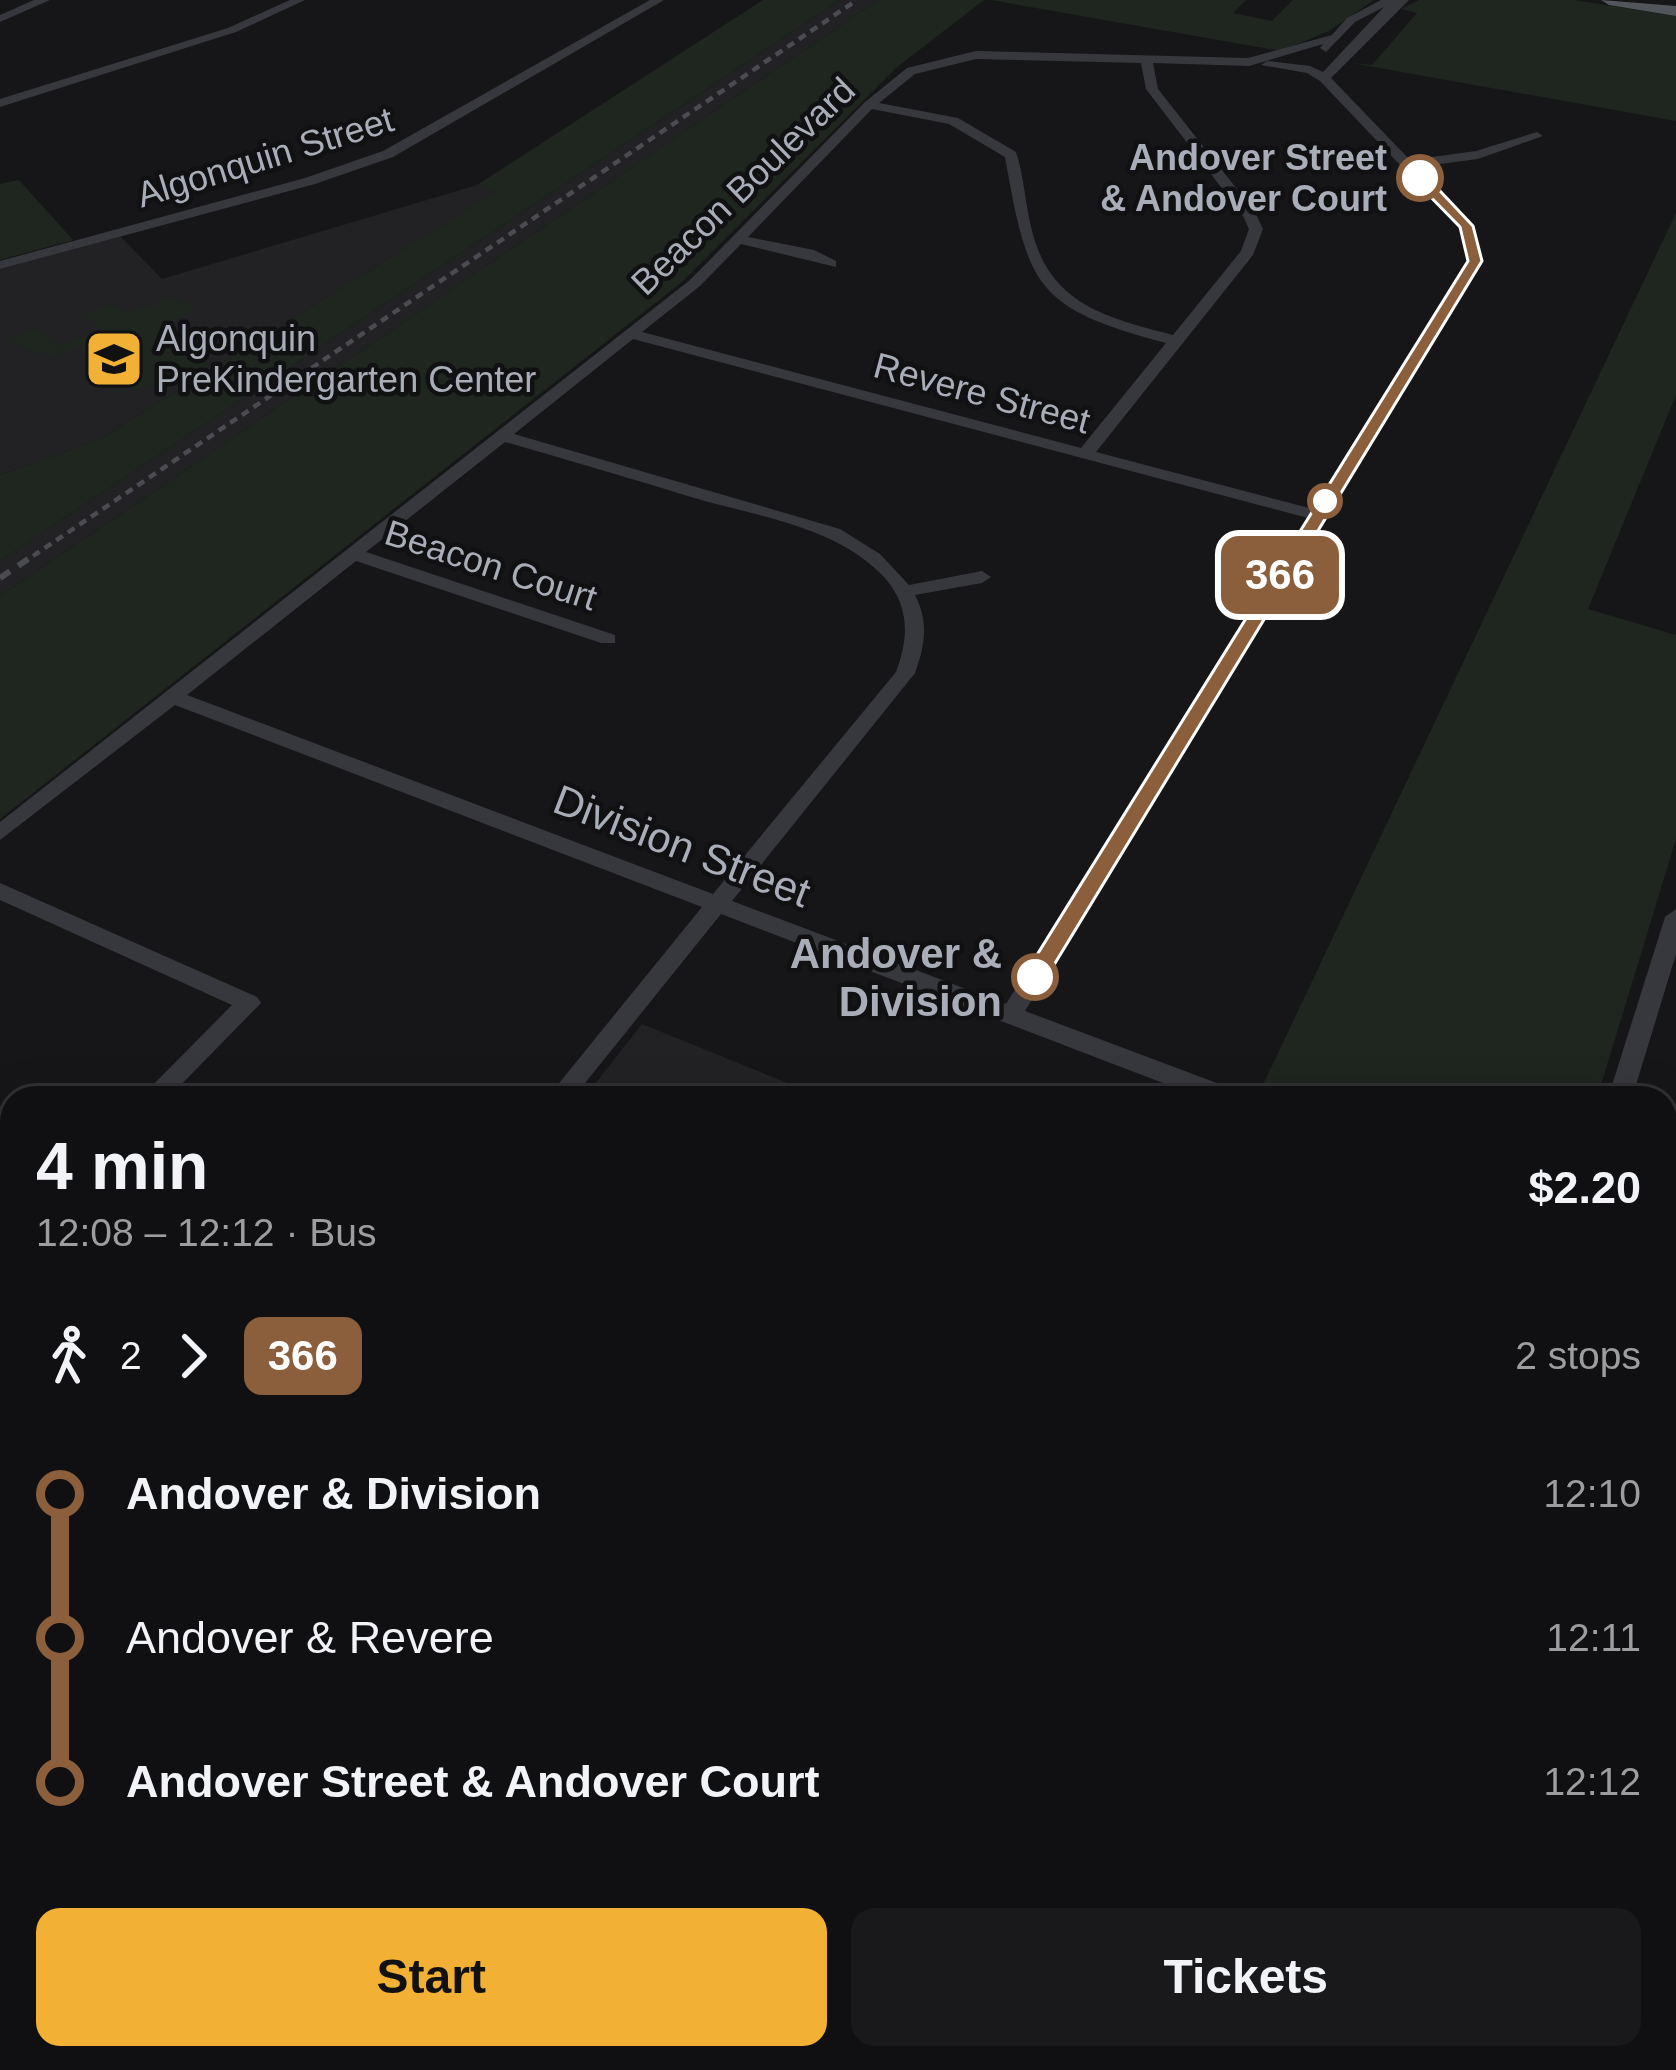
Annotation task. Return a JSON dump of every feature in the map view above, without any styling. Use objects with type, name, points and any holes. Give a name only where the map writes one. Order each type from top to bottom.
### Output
[{"type":"main road","points":[[1609,0],[1676,11]]},
{"type":"street","points":[[0,19],[44,0]]},
{"type":"street","points":[[0,103],[232,30],[299,0]]},
{"type":"street","name":"Algonquin Street","points":[[0,266],[310,181],[388,154],[658,0]]},
{"type":"street","name":"Beacon Boulevard","points":[[1317,74],[1332,38],[1352,20],[1390,0]]},
{"type":"street","points":[[1317,74],[1403,0]]},
{"type":"street","name":"Beacon Boulevard","points":[[0,833],[695,284],[869,105],[911,71],[948,59],[994,55],[1250,62],[1332,38]]},
{"type":"street","points":[[1084,454],[1248,252],[1256,230],[1250,215],[1152,88],[1146,60]]},
{"type":"street","points":[[1011,1015],[1475,261],[1466,226],[1317,74],[1250,62]]},
{"type":"street","points":[[869,105],[953,121],[1011,155],[1034,257],[1048,285],[1097,316],[1177,341]]},
{"type":"street","points":[[1406,164],[1478,155],[1537,136]]},
{"type":"street","points":[[739,238],[809,253],[831,264]]},
{"type":"street","name":"Revere Street","points":[[631,334],[1316,515]]},
{"type":"street","points":[[502,436],[834,533],[876,556],[906,591],[918,626],[914,658],[905,674],[569,1086]]},
{"type":"street","name":"Beacon Court","points":[[353,554],[608,639]]},
{"type":"street","points":[[906,591],[982,577]]},
{"type":"street","name":"Division Street","points":[[172,697],[1197,1086]]},
{"type":"street","points":[[0,891],[249,1003],[164,1086]]},
{"type":"street","points":[[1624,1086],[1676,917]]},
{"type":"shaded area","points":[[763,0],[840,0],[0,561],[0,475],[100,439],[497,191],[477,185]]},
{"type":"shaded area","points":[[840,0],[878,0],[0,596],[0,561]]},
{"type":"shaded area","points":[[878,0],[984,0],[896,68],[682,282],[0,819],[0,596]]},
{"type":"shaded area","points":[[991,0],[1246,0],[1233,13],[1272,21],[1293,0],[1374,0],[1329,31],[1281,51]]},
{"type":"shaded area","points":[[1419,0],[1574,0],[1676,16],[1676,121],[1351,63],[1372,65],[1417,13],[1401,9]]},
{"type":"shaded area","points":[[19,180],[73,240],[0,260],[0,184]]},
{"type":"shaded area","name":"Algonquin PreKindergarten Center","points":[[477,185],[499,190],[100,439],[0,475],[0,269],[120,236],[162,279]]},
{"type":"shaded area","points":[[1676,213],[1676,395],[1588,609],[1676,635],[1676,839],[1601,1086],[1262,1086]]},
{"type":"shaded area","points":[[171,298],[194,306],[194,311],[162,326],[208,364],[136,391],[83,346],[52,357],[3,341],[37,329],[58,346],[102,331],[83,314],[113,304],[126,314]]},
{"type":"shaded area","points":[[642,1024],[794,1086],[593,1086]]},
{"type":"railway","points":[[33,556],[857,0]]},
{"type":"railway","points":[[0,578],[37,553]]},
{"type":"bus line","name":"366","points":[[1035,977],[1475,261],[1466,226],[1420,178]]},
{"type":"place","name":"Andover Street & Andover Court","points":[[1420,178]]},
{"type":"place","name":"Algonquin PreKindergarten Center","points":[[114,359]]},
{"type":"place","name":"Andover & Division","points":[[1035,977]]}]
